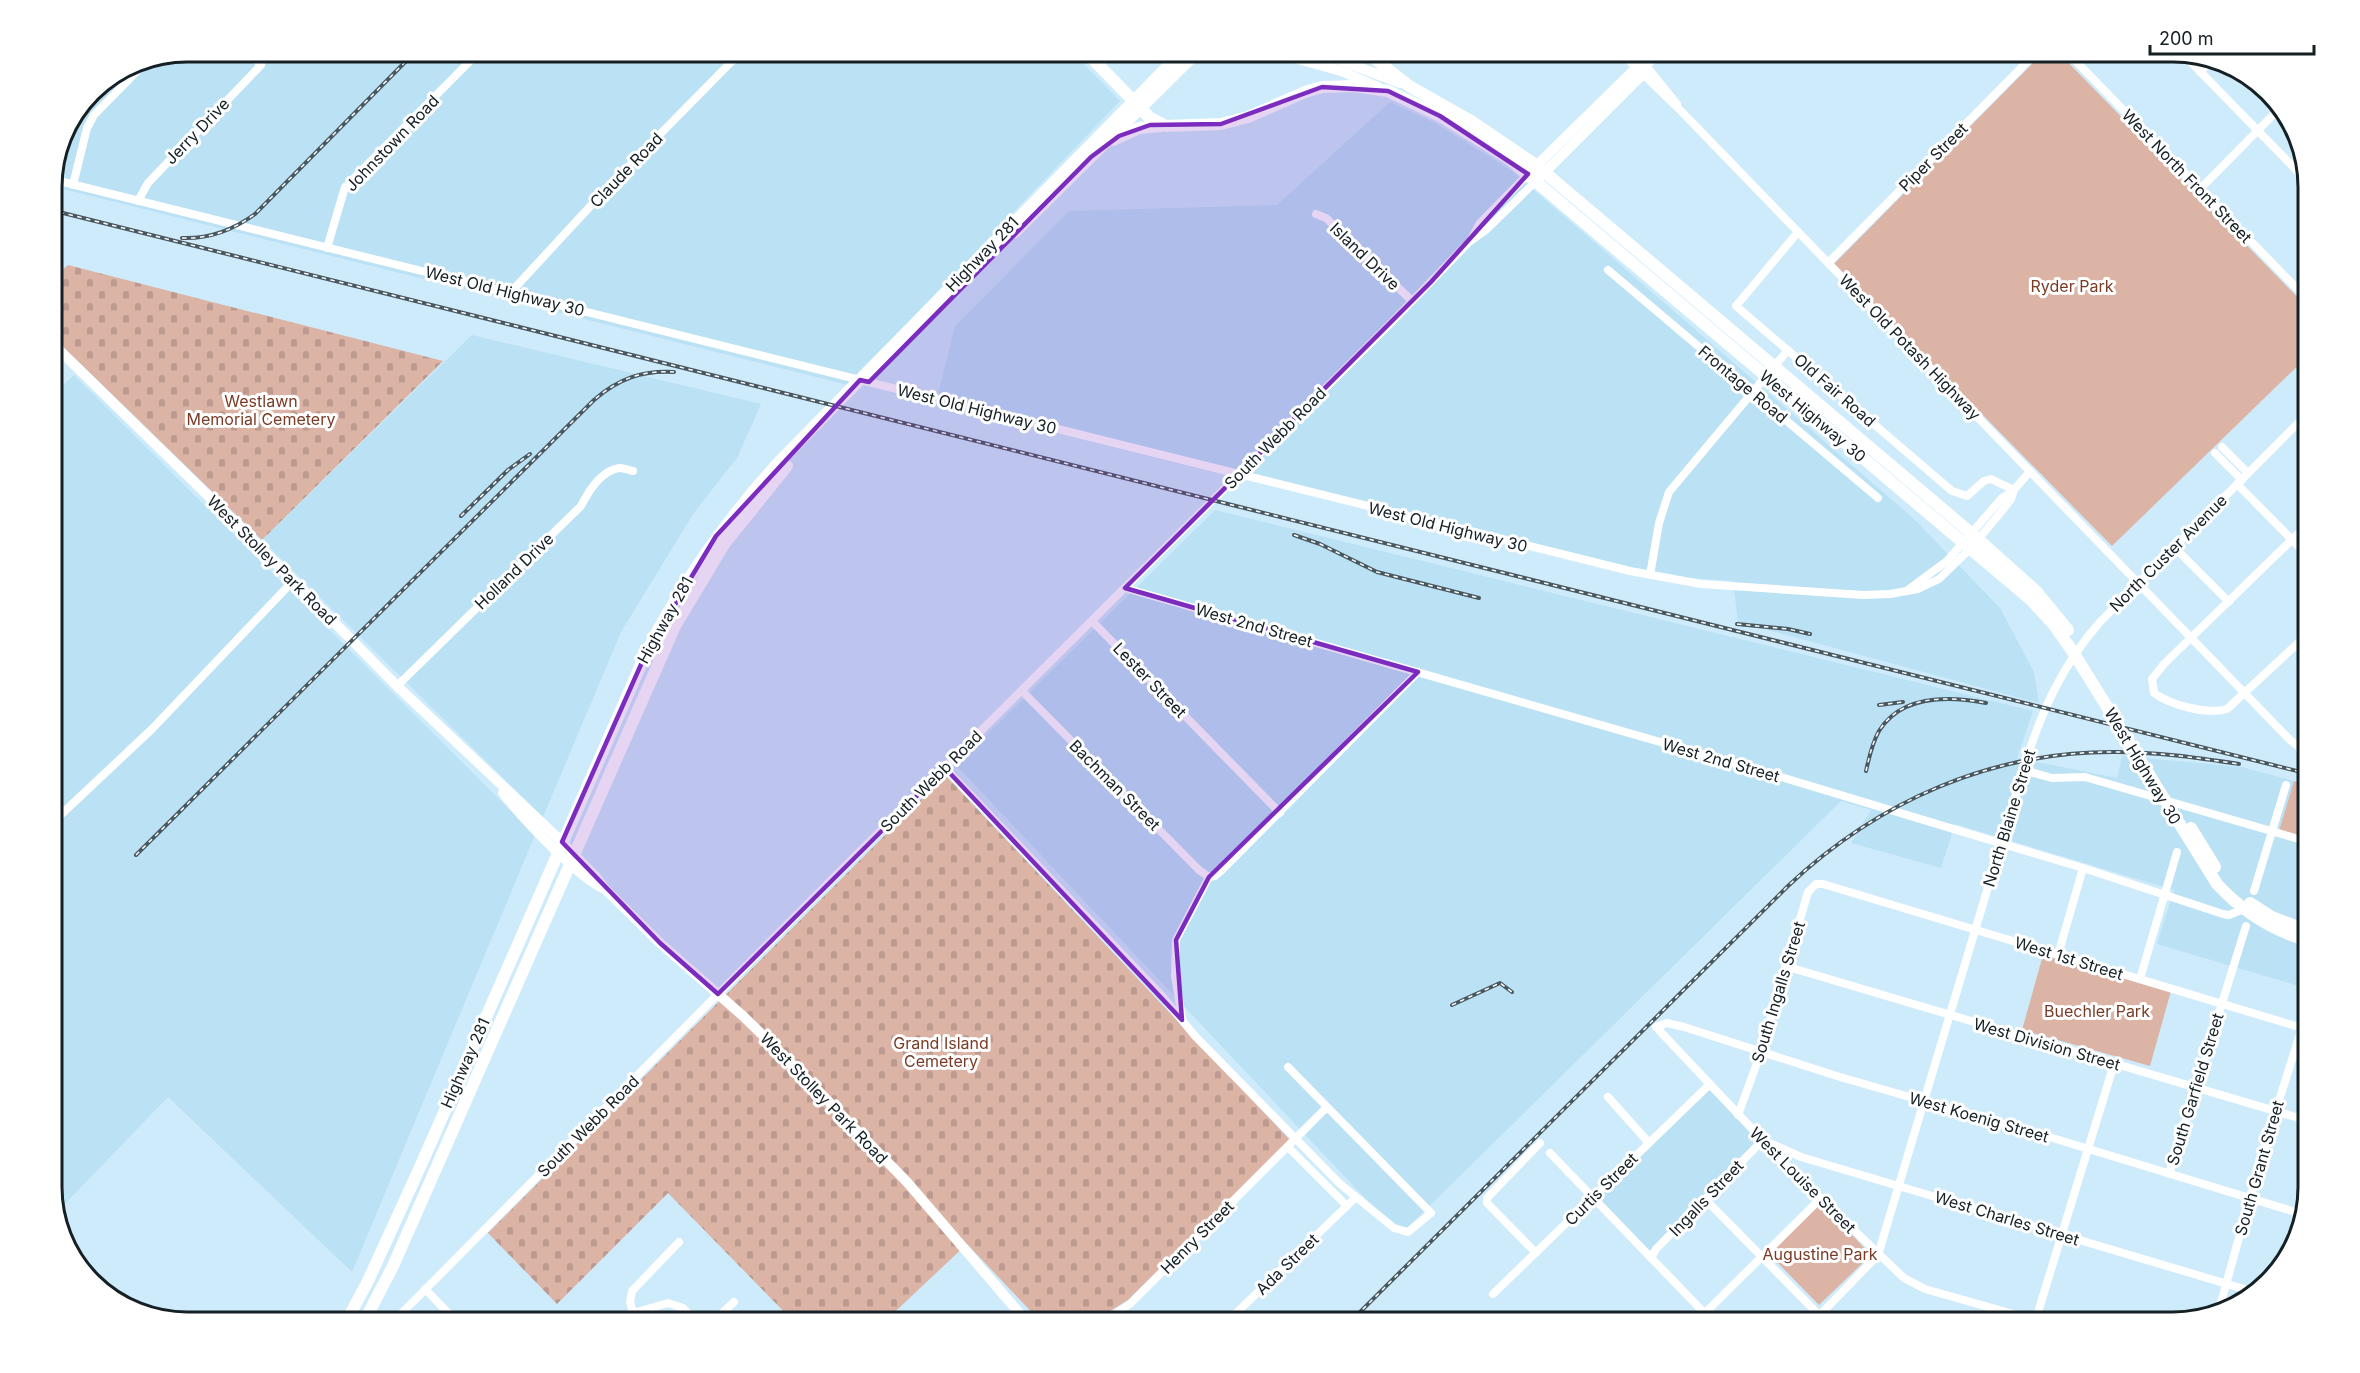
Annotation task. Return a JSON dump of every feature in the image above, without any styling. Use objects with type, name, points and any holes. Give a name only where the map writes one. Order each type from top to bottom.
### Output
[{"type":"highway","points":[[1096,62],[1136,104],[1156,122],[1166,126]]},
{"type":"highway","name":"Highway 281","points":[[879,366],[1090,157],[1173,62]]},
{"type":"highway","name":"Highway 281","points":[[351,1312],[421,1165],[646,651],[683,586],[736,511],[1136,104],[1185,62]]},
{"type":"highway","points":[[1379,62],[1409,86]]},
{"type":"highway","points":[[1090,157],[1129,132],[1150,125],[1200,126],[1230,122],[1322,87],[1353,86],[1388,91]]},
{"type":"highway","name":"West Highway 30","points":[[1409,86],[1471,121],[1536,173],[1971,541],[2066,634],[2193,839],[2217,884],[2247,906]]},
{"type":"highway","name":"West Highway 30","points":[[1388,91],[1440,116],[1536,173]]},
{"type":"highway","name":"Highway 281","points":[[369,1312],[393,1266],[660,657],[693,593],[744,518],[822,424]]},
{"type":"highway","points":[[2247,906],[2298,927]]},
{"type":"highway","points":[[2247,906],[2276,928],[2298,937]]},
{"type":"main road","name":"West Highway 30","points":[[1309,62],[1341,71],[1388,91]]},
{"type":"main road","name":"West Highway 30","points":[[1345,62],[1409,86]]},
{"type":"main road","name":"South Webb Road","points":[[1536,173],[1648,62]]},
{"type":"main road","name":"West Stolley Park Road","points":[[62,353],[397,686],[492,778],[516,797],[592,883],[605,889],[660,943],[718,993],[788,1060],[907,1182],[1019,1312]]},
{"type":"street","name":"Jerry Drive","points":[[138,201],[148,183],[261,65],[258,62]]},
{"type":"street","name":"Johnstown Road","points":[[327,248],[345,188],[469,62]]},
{"type":"street","name":"Claude Road","points":[[512,292],[608,187],[731,62]]},
{"type":"street","name":"West Old Potash Highway","points":[[1632,62],[2298,747]]},
{"type":"street","name":"West Old Potash Highway","points":[[1638,62],[1641,69]]},
{"type":"street","name":"Piper Street","points":[[1828,263],[2027,62]]},
{"type":"street","name":"West North Front Street","points":[[2077,62],[2298,290]]},
{"type":"street","points":[[2192,63],[2297,171]]},
{"type":"street","points":[[2200,72],[2206,66]]},
{"type":"street","points":[[72,185],[87,128],[93,115],[135,73]]},
{"type":"street","points":[[2200,189],[2275,113]]},
{"type":"street","name":"South Webb Road","points":[[403,1312],[718,993],[1412,301],[1469,242],[1480,223],[1536,173]]},
{"type":"street","name":"West Old Highway 30","points":[[62,182],[512,292],[1238,475],[1650,575],[1701,584],[1872,595],[1890,594],[1908,589],[1943,566],[1971,541],[2002,498],[2014,490],[2030,471]]},
{"type":"street","name":"Island Drive","points":[[1316,214],[1326,218],[1412,301]]},
{"type":"street","name":"Old Fair Road","points":[[1798,232],[1736,306],[1958,494],[1967,496],[1984,481],[1991,479],[2014,490]]},
{"type":"street","name":"Frontage Road","points":[[1608,270],[1878,498]]},
{"type":"street","points":[[1650,575],[1659,523],[1670,492],[1788,350]]},
{"type":"street","name":"North Custer Avenue","points":[[2044,708],[2059,677],[2084,640],[2298,423]]},
{"type":"street","points":[[2218,450],[2298,546]]},
{"type":"street","name":"Holland Drive","points":[[397,686],[581,506],[594,484],[606,474],[619,468],[633,471]]},
{"type":"street","points":[[2298,534],[2164,664],[2152,679],[2154,693],[2164,700],[2215,712],[2227,709],[2298,643]]},
{"type":"street","points":[[2174,547],[2229,602]]},
{"type":"street","points":[[62,814],[152,729],[293,581]]},
{"type":"street","name":"West 2nd Street","points":[[1125,588],[2001,843],[2226,915],[2247,906]]},
{"type":"street","name":"Lester Street","points":[[1092,621],[1280,813]]},
{"type":"street","points":[[1182,1020],[1175,976],[1176,940],[1209,877],[1215,876],[1222,870],[1418,672]]},
{"type":"street","name":"Bachman Street","points":[[1022,691],[1209,877]]},
{"type":"street","name":"North Blaine Street","points":[[1878,1255],[2023,770],[2044,708]]},
{"type":"street","points":[[945,768],[1163,997],[1347,1206]]},
{"type":"street","points":[[2023,770],[2052,778],[2085,777],[2298,839]]},
{"type":"street","points":[[2254,891],[2286,785]]},
{"type":"street","points":[[2139,979],[2177,852]]},
{"type":"street","points":[[2058,955],[2083,868]]},
{"type":"street","name":"South Ingalls Street","points":[[1738,1115],[1761,1052],[1808,892],[1816,884],[1829,886]]},
{"type":"street","name":"West 1st Street","points":[[1829,886],[2298,1027]]},
{"type":"street","name":"South Garfield Street","points":[[2169,1174],[2246,926]]},
{"type":"street","name":"West Division Street","points":[[1785,966],[2298,1118]]},
{"type":"street","name":"West Koenig Street","points":[[1656,1027],[1667,1023],[1683,1027],[2295,1212]]},
{"type":"street","name":"West Louise Street","points":[[1656,1027],[1790,1169],[1904,1278],[1925,1289],[2006,1312]]},
{"type":"street","name":"South Grant Street","points":[[2221,1302],[2274,1111],[2298,1050]]},
{"type":"street","points":[[2039,1312],[2086,1149],[2114,1064]]},
{"type":"street","points":[[1288,1067],[1431,1213],[1408,1232],[1394,1228],[1292,1144]]},
{"type":"street","name":"Curtis Street","points":[[1493,1294],[1710,1084]]},
{"type":"street","points":[[1608,1097],[1648,1143]]},
{"type":"street","name":"Henry Street","points":[[1118,1312],[1130,1304],[1326,1108]]},
{"type":"street","name":"West Charles Street","points":[[1762,1140],[1801,1156],[2245,1289]]},
{"type":"street","name":"Ingalls Street","points":[[1652,1258],[1656,1250],[1762,1140]]},
{"type":"street","points":[[1536,1253],[1487,1203],[1488,1198],[1540,1143]]},
{"type":"street","points":[[1550,1153],[1704,1312]]},
{"type":"street","points":[[1790,1169],[1801,1156]]},
{"type":"street","name":"Ada Street","points":[[1237,1312],[1356,1197]]},
{"type":"street","points":[[1705,1199],[1762,1256],[1811,1312]]},
{"type":"street","points":[[1706,1312],[1820,1199]]},
{"type":"street","points":[[679,1242],[632,1291],[630,1302],[633,1312],[668,1303],[683,1308],[687,1312]]},
{"type":"street","points":[[1822,1312],[1878,1255]]},
{"type":"street","points":[[425,1289],[447,1312]]},
{"type":"street","points":[[724,1312],[734,1302]]},
{"type":"highlighted area","points":[[1322,87],[1388,91],[1440,116],[1528,174],[1431,282],[1125,588],[1418,672],[1209,877],[1176,940],[1182,1020],[945,768],[718,994],[660,943],[562,842],[647,651],[716,536],[860,380],[869,382],[1091,157],[1119,136],[1150,125],[1221,124]]},
{"type":"shaded area","points":[[1082,62],[1120,101],[848,385],[62,189],[66,154],[78,124],[98,98],[110,87],[146,68],[170,63]]},
{"type":"shaded area","points":[[1390,102],[1435,123],[1512,171],[1914,519],[2000,608],[2034,672],[2039,703],[1738,622],[1733,581],[1650,575],[938,394],[955,326],[1069,211],[1277,205]]},
{"type":"shaded area","points":[[472,335],[761,404],[737,458],[693,514],[621,632],[543,817],[262,540]]},
{"type":"shaded area","points":[[74,375],[535,835],[352,1272],[168,1097],[63,1205],[62,386]]},
{"type":"shaded area","points":[[1215,510],[2033,711],[2017,758],[2117,778],[2122,756],[2242,767],[2294,781],[2279,831],[2298,837],[2298,986],[2157,944],[2174,890],[1955,824],[1941,868],[1851,843],[1871,810],[1841,801],[1400,1235],[956,765]]},
{"type":"shaded area","points":[[1709,1090],[1758,1141],[1650,1251],[1598,1198]]},
{"type":"green space","name":"Ryder Park","points":[[2034,62],[2068,62],[2298,298],[2298,366],[2112,546],[1834,264]]},
{"type":"green space","name":"Westlawn Memorial Cemetery","points":[[68,265],[443,361],[262,540],[62,346],[62,270]]},
{"type":"green space","name":"Grand Island Cemetery","points":[[945,775],[1290,1140],[1128,1300],[1108,1312],[1032,1312],[967,1244],[895,1312],[784,1312],[668,1193],[557,1304],[488,1233]]},
{"type":"green space","points":[[2294,781],[2298,782],[2298,837],[2279,831]]},
{"type":"green space","name":"Buechler Park","points":[[2043,955],[2171,991],[2150,1066],[2022,1030]]},
{"type":"green space","name":"Augustine Park","points":[[1821,1202],[1871,1255],[1819,1305],[1768,1253]]},
{"type":"railway","points":[[182,238],[202,237],[221,232],[255,214],[405,62]]},
{"type":"railway","points":[[62,213],[2298,771]]},
{"type":"railway","points":[[136,855],[594,400],[612,386],[631,377],[641,374],[674,372]]},
{"type":"railway","points":[[461,516],[508,470],[530,454]]},
{"type":"railway","points":[[1294,535],[1320,544],[1377,572],[1479,598]]},
{"type":"railway","points":[[1737,624],[1788,629],[1810,634]]},
{"type":"railway","points":[[1866,771],[1879,731],[1900,710],[1927,700],[1957,699],[1986,703]]},
{"type":"railway","points":[[1879,705],[1903,702]]},
{"type":"railway","points":[[1360,1312],[1788,886],[1860,829],[1899,806],[1939,787],[1981,772],[2025,761],[2070,754],[2132,752],[2239,764]]},
{"type":"railway","points":[[1452,1005],[1500,983],[1512,992]]}]
